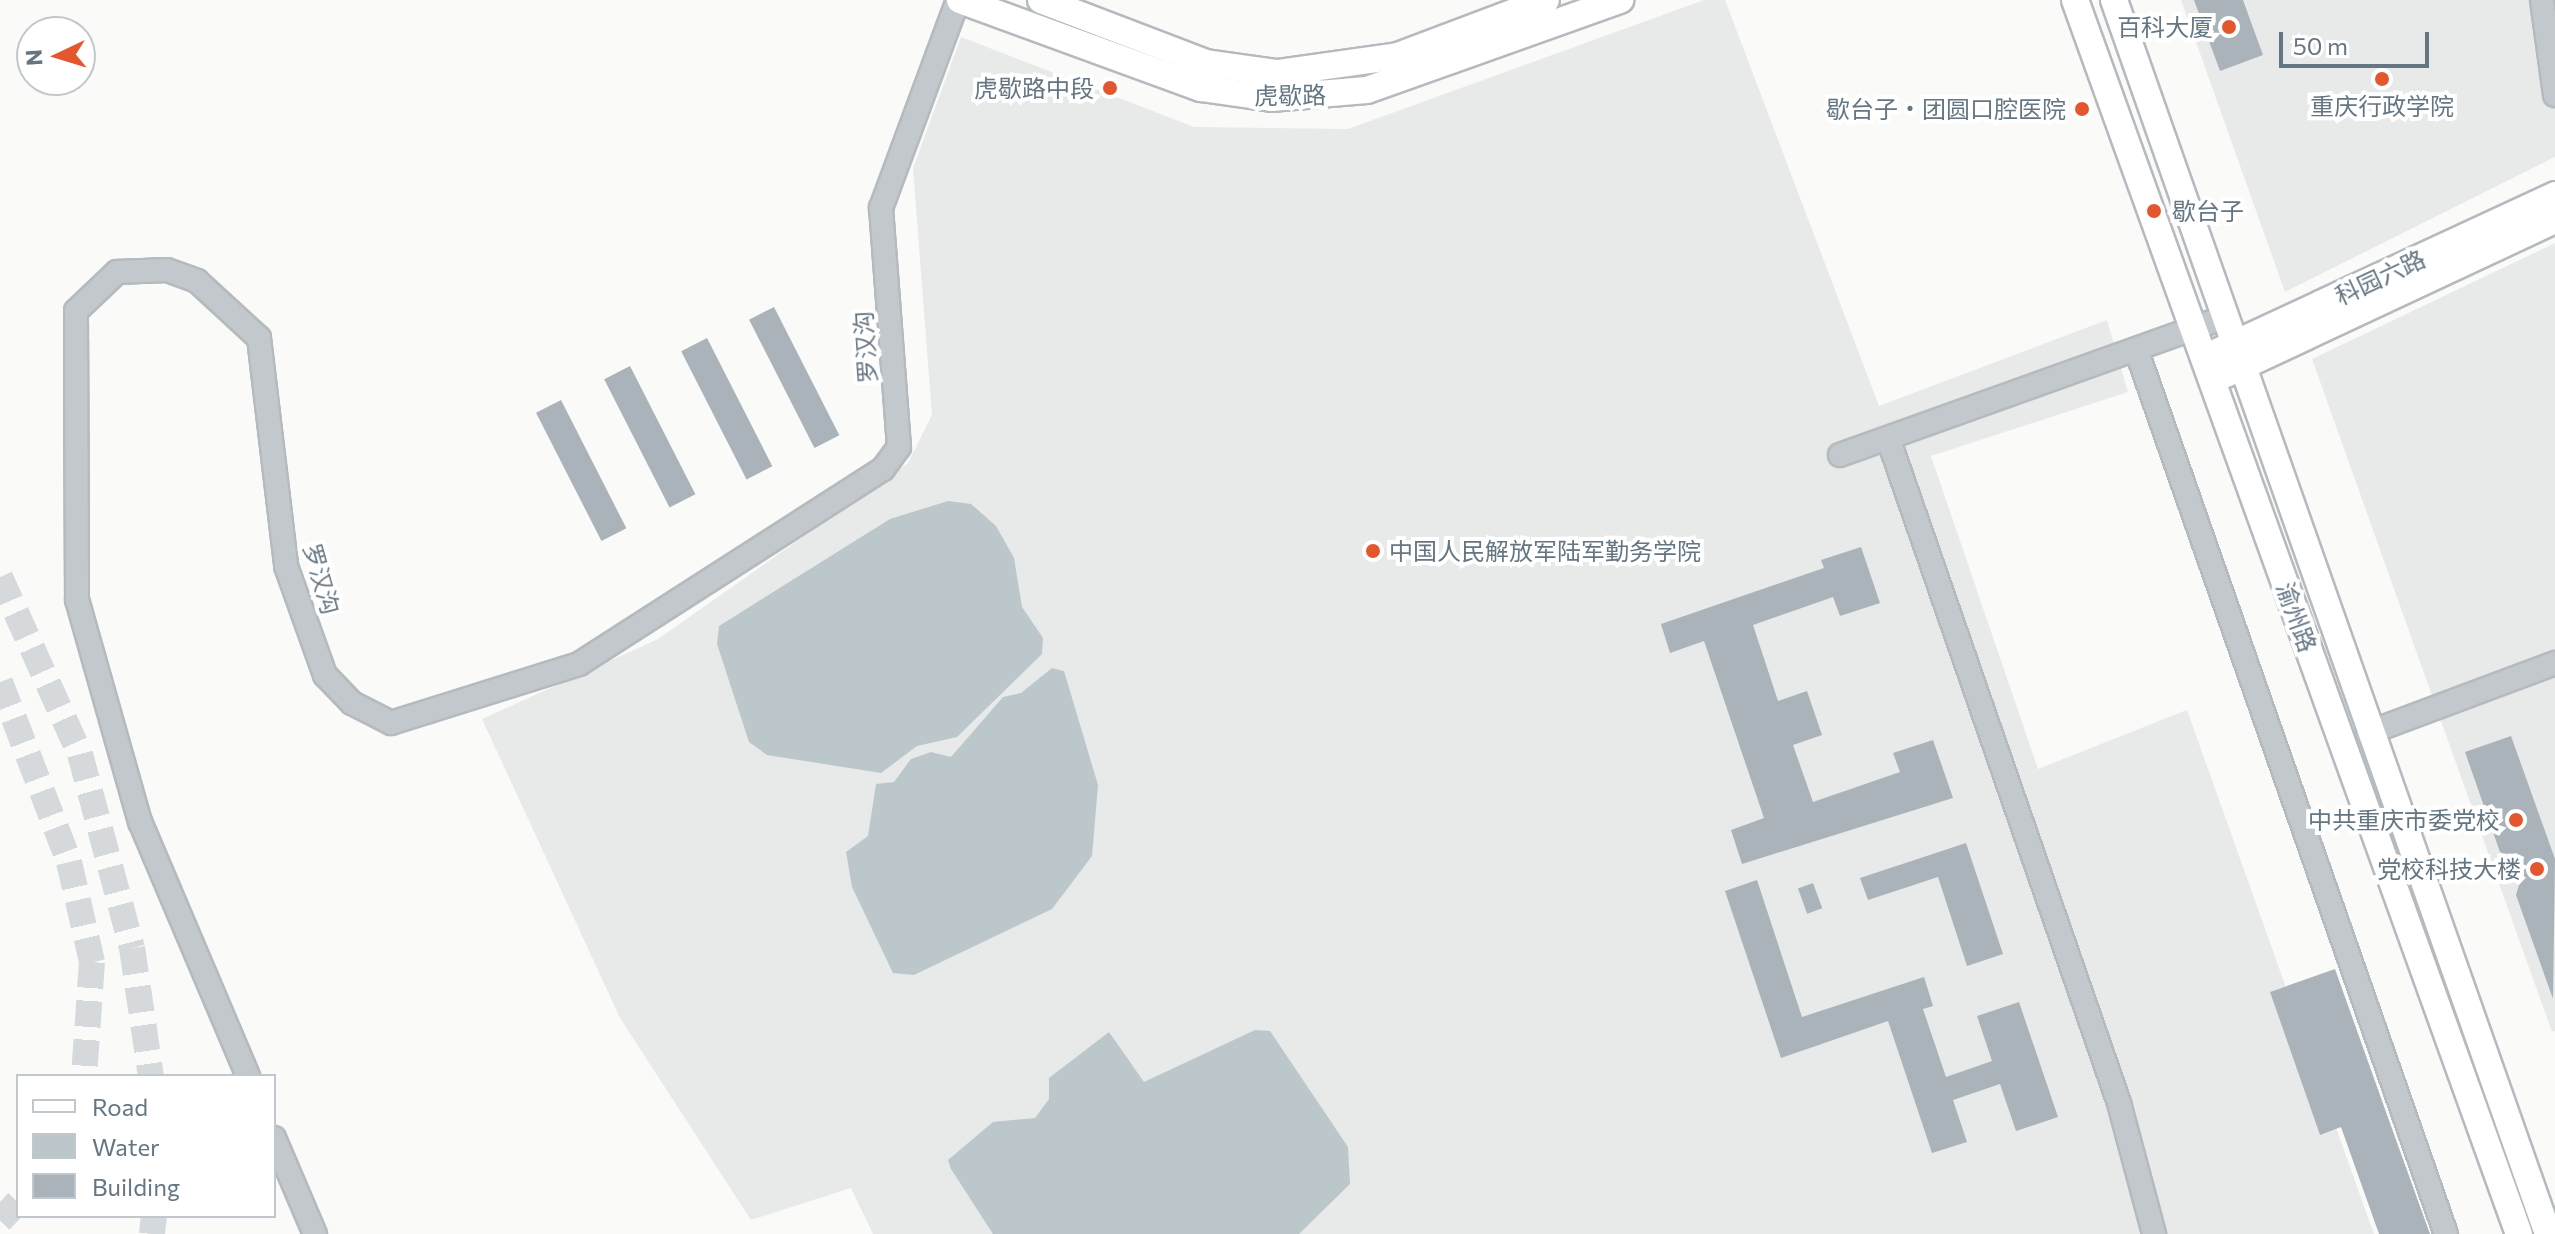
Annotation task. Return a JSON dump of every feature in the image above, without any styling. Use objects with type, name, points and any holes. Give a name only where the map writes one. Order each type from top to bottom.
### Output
[{"type":"main road","name":"虎歇路","points":[[959,0],[1201,88],[1271,98],[1398,82],[1620,0]]},
{"type":"main road","name":"虎歇路","points":[[1041,0],[1191,58],[1277,73],[1398,56],[1546,0]]},
{"type":"main road","name":"渝州路","points":[[2075,0],[2517,1229]]},
{"type":"main road","name":"渝州路","points":[[2114,0],[2368,733],[2549,1229]]},
{"type":"main road","name":"科园六路","points":[[2236,356],[2555,195]]},
{"type":"main road","name":"科园六路","points":[[2208,369],[2555,220]]},
{"type":"main road","points":[[2517,1229],[2549,1229]]},
{"type":"street","name":"罗汉沟","points":[[247,1074],[140,822],[77,600],[76,311],[117,272],[167,270],[197,281],[259,338],[286,566],[325,675],[352,703],[391,723],[579,664],[883,469],[899,447],[881,208],[959,0]]},
{"type":"street","points":[[2542,0],[2555,95]]},
{"type":"street","points":[[1840,455],[2222,318]]},
{"type":"street","points":[[2136,349],[2446,1234]]},
{"type":"street","points":[[1888,438],[2119,1103],[2154,1234]]},
{"type":"street","points":[[2368,733],[2555,663]]},
{"type":"street","points":[[276,1143],[315,1234]]},
{"type":"shaded area","name":"中国人民解放军陆军勤务学院","points":[[1704,0],[1725,0],[1879,406],[2107,320],[2128,392],[1931,456],[2038,769],[2187,710],[2374,1234],[873,1234],[851,1188],[751,1220],[620,1018],[482,719],[658,639],[908,463],[932,415],[913,168],[961,37],[1194,127],[1348,129]]},
{"type":"shaded area","name":"重庆行政学院","points":[[2181,0],[2555,0],[2555,157],[2285,292]]},
{"type":"shaded area","points":[[2555,243],[2555,1031],[2552,1032],[2312,359]]},
{"type":"water","points":[[948,501],[971,504],[996,526],[1014,558],[1022,607],[1043,638],[1042,654],[957,737],[917,746],[881,773],[767,755],[749,742],[717,644],[719,626],[890,519]]},
{"type":"water","points":[[1052,668],[1064,671],[1098,785],[1092,856],[1052,909],[914,975],[893,973],[852,887],[846,852],[868,836],[876,784],[894,782],[911,759],[931,752],[951,757],[1003,697],[1021,693]]},
{"type":"water","points":[[1255,1030],[1270,1031],[1348,1147],[1350,1184],[1299,1234],[993,1234],[951,1169],[948,1160],[993,1122],[1035,1118],[1049,1099],[1049,1078],[1109,1032],[1144,1082]]},
{"type":"building","name":"百科大厦","points":[[2194,0],[2243,0],[2263,55],[2220,71]]},
{"type":"building","points":[[774,307],[839,435],[814,448],[749,320]]},
{"type":"building","points":[[707,338],[772,466],[747,479],[681,351]]},
{"type":"building","points":[[630,366],[695,494],[670,507],[604,379]]},
{"type":"building","points":[[561,400],[626,528],[601,541],[536,413]]},
{"type":"building","points":[[1861,547],[1880,603],[1840,616],[1833,597],[1753,625],[1778,701],[1807,691],[1822,735],[1793,745],[1813,802],[1900,772],[1893,753],[1933,740],[1953,798],[1742,864],[1731,830],[1764,818],[1704,641],[1670,653],[1661,624],[1824,568],[1821,560]]},
{"type":"building","name":"党校科技大楼","points":[[2511,736],[2555,859],[2553,999],[2516,895],[2521,878],[2514,858],[2500,852],[2465,752]]},
{"type":"building","points":[[1966,843],[2003,954],[1967,966],[1938,877],[1868,900],[1860,878]]},
{"type":"building","points":[[1757,880],[1802,1017],[1924,977],[1933,1006],[1923,1009],[1946,1077],[1992,1061],[1977,1016],[2019,1002],[2058,1117],[2016,1131],[2000,1084],[1953,1100],[1967,1142],[1932,1153],[1888,1021],[1781,1058],[1725,891]]},
{"type":"building","points":[[1813,883],[1822,908],[1807,914],[1798,888]]},
{"type":"building","points":[[2335,969],[2430,1234],[2379,1234],[2341,1127],[2320,1135],[2270,992]]},
{"type":"tunnel","points":[[0,577],[80,754],[132,948],[151,1074]]},
{"type":"tunnel","points":[[0,682],[69,862],[92,962],[84,1074]]},
{"type":"tunnel","points":[[0,1221],[16,1204]]},
{"type":"tunnel","points":[[152,1234],[154,1218]]},
{"type":"place","name":"百科大厦","points":[[2229,27]]},
{"type":"place","name":"重庆行政学院","points":[[2382,79]]},
{"type":"place","name":"虎歇路中段","points":[[1110,88]]},
{"type":"place","name":"歇台子‧团圆口腔医院","points":[[2082,109]]},
{"type":"place","name":"歇台子","points":[[2154,211]]},
{"type":"place","name":"中国人民解放军陆军勤务学院","points":[[1373,551]]},
{"type":"place","name":"中共重庆市委党校","points":[[2516,820]]},
{"type":"place","name":"党校科技大楼","points":[[2537,869]]}]
